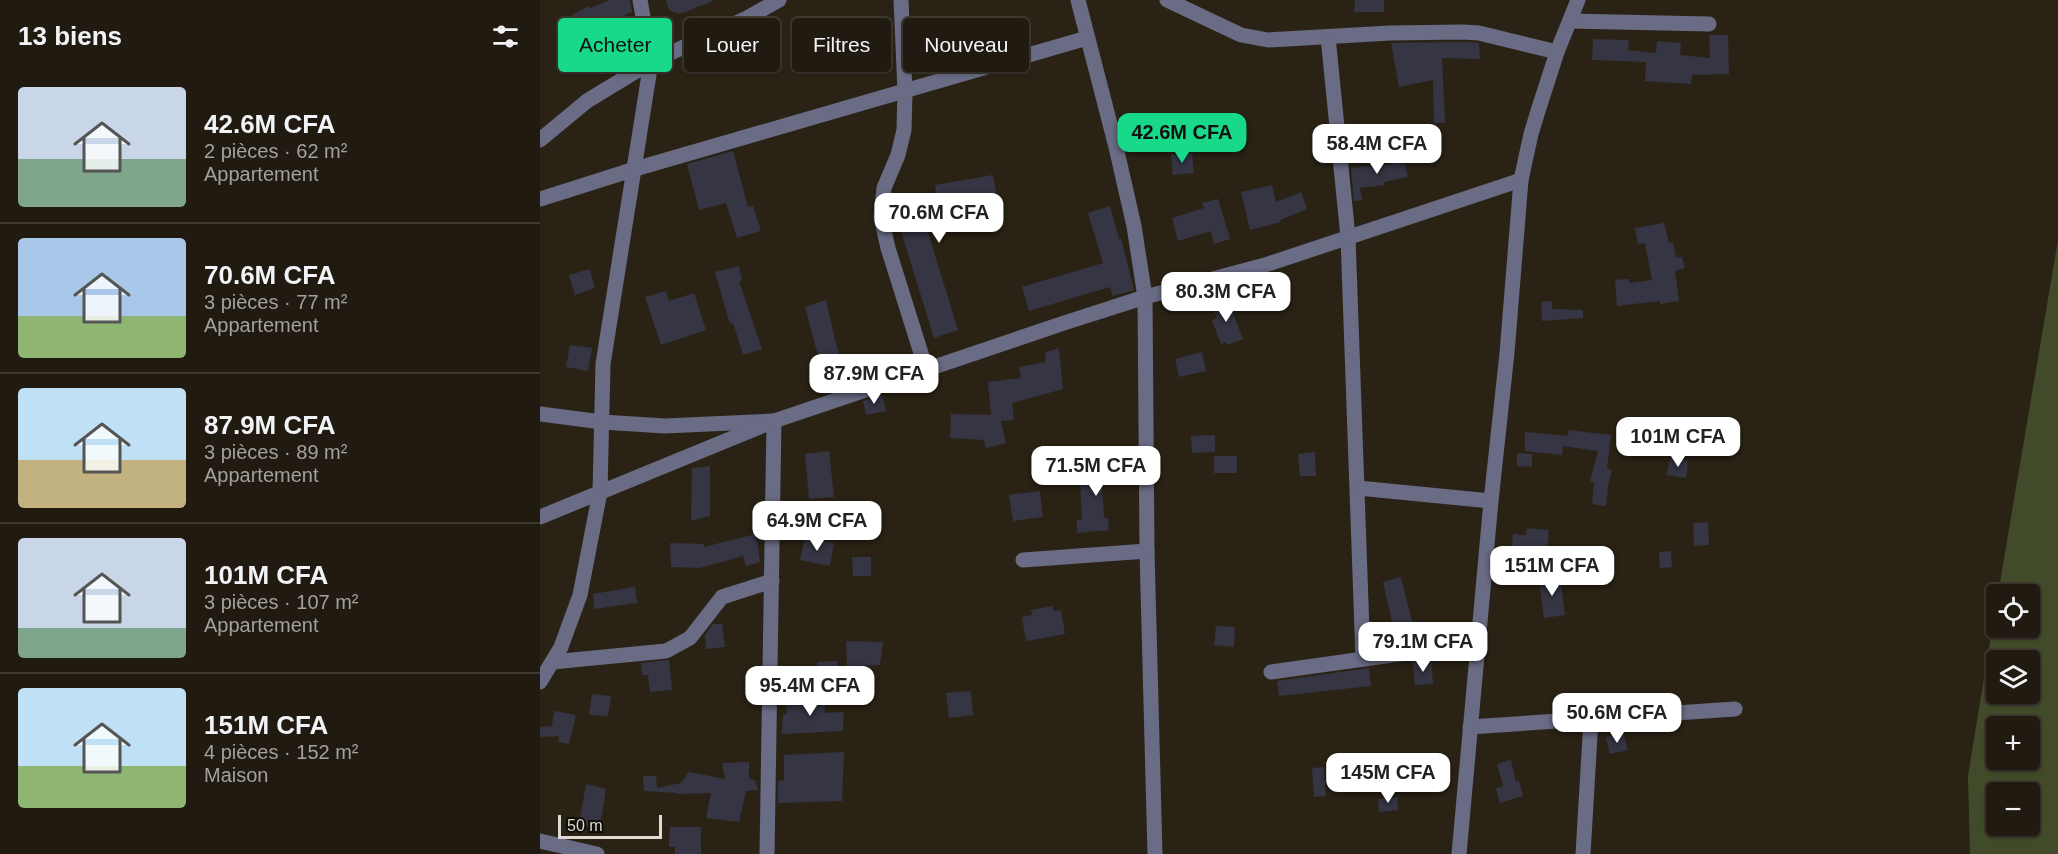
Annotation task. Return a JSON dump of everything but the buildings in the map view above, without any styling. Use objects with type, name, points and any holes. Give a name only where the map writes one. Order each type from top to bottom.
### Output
[{"type":"street","points":[[640,0],[643,18]]},
{"type":"street","points":[[672,52],[747,18],[779,0]]},
{"type":"street","points":[[901,0],[905,91],[904,129],[898,155],[884,188],[881,217],[888,248],[926,369]]},
{"type":"street","points":[[1078,0],[1134,226],[1145,297],[1147,551],[1155,854]]},
{"type":"street","points":[[1167,0],[1241,35],[1268,40],[1390,33],[1462,32],[1479,33],[1557,52]]},
{"type":"street","points":[[1459,854],[1507,352],[1521,180],[1531,134],[1557,52],[1578,0]]},
{"type":"street","points":[[1570,21],[1709,24]]},
{"type":"street","points":[[1328,37],[1348,237],[1363,659]]},
{"type":"street","points":[[540,199],[635,169],[1087,38]]},
{"type":"street","points":[[540,140],[587,101],[635,72]]},
{"type":"street","points":[[540,682],[561,647],[580,595],[600,492],[603,364],[650,72]]},
{"type":"street","points":[[540,517],[774,421],[1145,297],[1265,265],[1521,180]]},
{"type":"street","points":[[540,414],[602,422],[665,426],[774,421]]},
{"type":"street","points":[[767,854],[774,421]]},
{"type":"street","points":[[1358,488],[1491,501]]},
{"type":"street","points":[[1023,560],[1147,551]]},
{"type":"street","points":[[552,662],[666,651],[690,638],[722,597],[772,581]]},
{"type":"street","points":[[1271,672],[1478,643]]},
{"type":"street","points":[[1470,727],[1735,709]]},
{"type":"street","points":[[1583,854],[1591,719]]},
{"type":"street","points":[[540,841],[597,854]]},
{"type":"green space","points":[[2058,240],[2058,854],[1970,854],[1968,776],[1986,666],[1986,704],[2040,704],[2040,650],[1989,650],[1991,638],[2040,638],[2040,584],[2000,584]]}]
